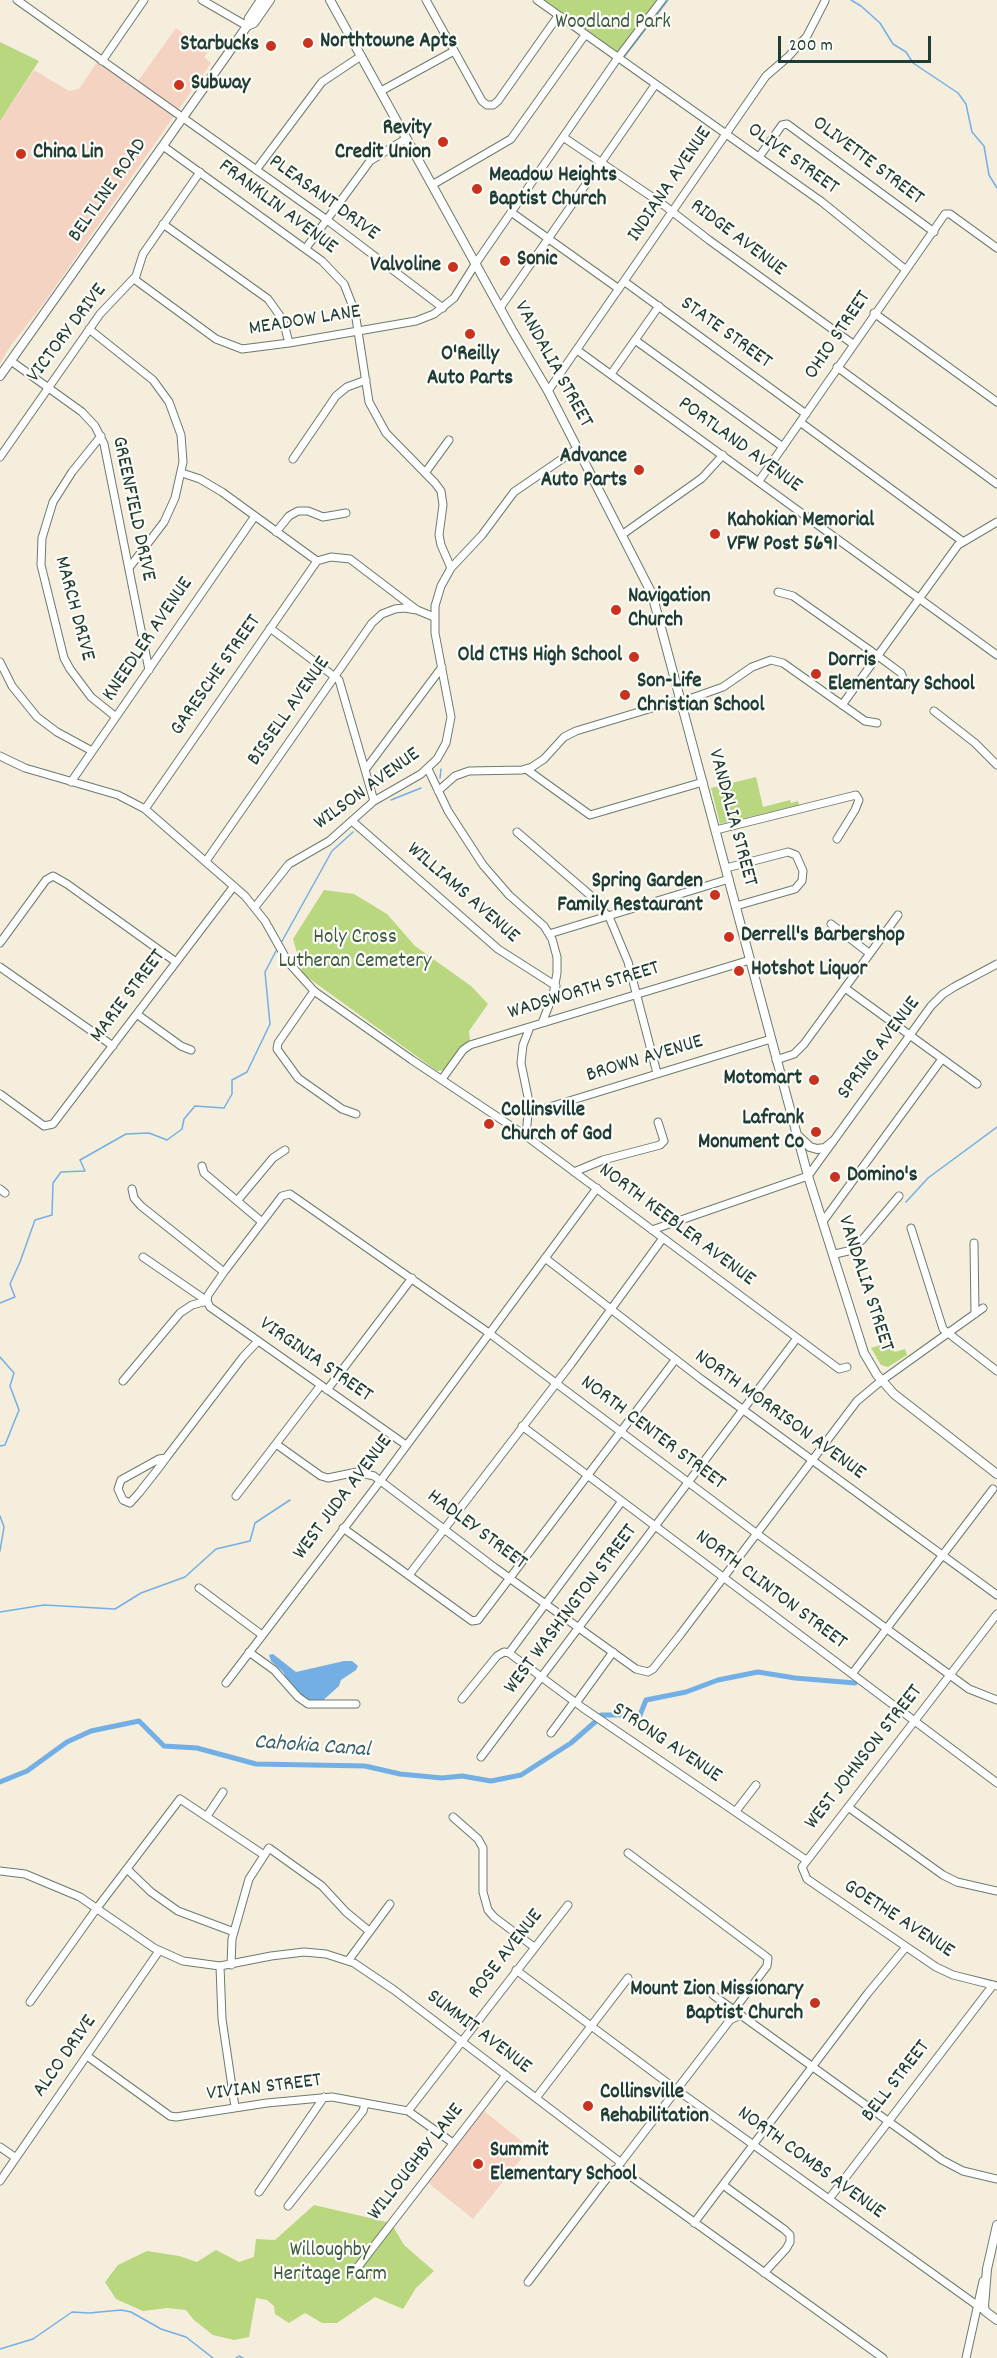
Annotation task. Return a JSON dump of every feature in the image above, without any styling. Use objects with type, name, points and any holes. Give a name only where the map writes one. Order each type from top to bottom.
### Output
[{"type":"main road","name":"BELTLINE ROAD","points":[[0,376],[247,26],[249,18],[261,0]]},
{"type":"main road","name":"BELTLINE ROAD","points":[[247,26],[254,23],[270,0]]},
{"type":"main road","name":"VANDALIA STREET","points":[[330,0],[500,308],[549,391],[645,576],[655,603],[808,1176],[835,1254],[859,1340],[868,1361],[881,1380],[908,1406],[995,1473]]},
{"type":"main road","points":[[797,1135],[803,1142],[817,1149],[825,1148],[832,1142]]},
{"type":"main road","points":[[981,2309],[997,2225]]},
{"type":"main road","name":"NORTH COMBS AVENUE","points":[[981,2309],[997,2320]]},
{"type":"street","name":"PLEASANT DRIVE","points":[[17,0],[327,220],[443,308]]},
{"type":"street","points":[[102,61],[144,0]]},
{"type":"street","points":[[202,0],[247,26]]},
{"type":"street","points":[[426,0],[482,101],[487,105],[493,105],[498,101],[558,16]]},
{"type":"street","name":"OLIVE STREET","points":[[537,0],[617,59],[759,157],[849,223],[906,270]]},
{"type":"street","name":"MEADOW LANE","points":[[134,279],[224,343],[242,349],[416,321],[443,308],[454,298],[617,59],[662,0]]},
{"type":"street","name":"INDIANA AVENUE","points":[[549,391],[766,76],[807,36],[825,1]]},
{"type":"street","points":[[432,185],[512,139],[585,35]]},
{"type":"street","points":[[381,91],[454,51]]},
{"type":"street","points":[[256,170],[322,82],[361,56]]},
{"type":"street","points":[[500,308],[655,85]]},
{"type":"street","name":"OLIVETTE STREET","points":[[759,157],[782,125],[788,124],[934,232]]},
{"type":"street","name":"RIDGE AVENUE","points":[[563,137],[602,162],[853,344]]},
{"type":"street","points":[[306,248],[370,161],[407,138]]},
{"type":"street","name":"FRANKLIN AVENUE","points":[[163,146],[306,248],[330,267],[344,284],[353,303],[359,331],[369,402],[392,441],[437,485],[443,498],[439,535],[443,554],[451,568]]},
{"type":"street","name":"VICTORY DRIVE","points":[[0,457],[89,329],[109,303],[134,279],[143,254],[200,172]]},
{"type":"street","points":[[511,212],[620,289]]},
{"type":"street","name":"OHIO STREET","points":[[759,481],[874,313],[948,212],[997,248]]},
{"type":"street","points":[[164,224],[268,299],[283,320],[289,343]]},
{"type":"street","name":"STATE STREET","points":[[625,282],[806,414]]},
{"type":"street","points":[[611,374],[659,306]]},
{"type":"street","points":[[874,313],[997,402]]},
{"type":"street","points":[[89,329],[137,365],[162,391],[174,412],[181,435],[182,473],[176,498],[164,522],[129,568]]},
{"type":"street","points":[[635,340],[783,447]]},
{"type":"street","name":"PORTLAND AVENUE","points":[[577,350],[997,654]]},
{"type":"street","name":"GREENFIELD DRIVE","points":[[11,361],[82,412],[101,436],[108,454],[148,670]]},
{"type":"street","points":[[837,367],[997,484]]},
{"type":"street","points":[[293,459],[336,396],[347,387],[366,380]]},
{"type":"street","points":[[800,422],[962,541]]},
{"type":"street","name":"MARCH DRIVE","points":[[101,436],[72,472],[52,502],[42,538],[41,565],[67,663],[84,689],[116,717]]},
{"type":"street","points":[[425,473],[449,440]]},
{"type":"street","name":"WILSON AVENUE","points":[[255,907],[290,864],[329,841],[374,801],[428,769],[441,752],[450,725],[451,711],[435,633],[434,617],[441,586],[451,568],[482,536],[514,492],[578,448]]},
{"type":"street","points":[[623,534],[702,478],[723,455]]},
{"type":"street","points":[[182,473],[211,485],[316,561],[331,557],[350,559],[417,610],[434,617]]},
{"type":"street","points":[[276,532],[289,516],[298,511],[308,511],[322,516],[345,513]]},
{"type":"street","name":"KNEEDLER AVENUE","points":[[71,782],[255,516]]},
{"type":"street","points":[[842,705],[962,541],[997,522]]},
{"type":"street","name":"GARESCHE STREET","points":[[145,809],[316,561]]},
{"type":"street","points":[[778,592],[794,596],[878,656],[901,673],[906,685]]},
{"type":"street","name":"BISSELL AVENUE","points":[[206,861],[377,618],[395,609],[417,610]]},
{"type":"street","points":[[270,628],[336,676],[374,801]]},
{"type":"street","points":[[438,792],[449,780],[469,771],[526,769],[538,764],[561,740],[576,731],[723,687],[752,667],[771,660],[783,663],[865,721],[877,723]]},
{"type":"street","points":[[0,662],[12,687],[37,717],[57,732],[92,752]]},
{"type":"street","points":[[365,770],[442,667]]},
{"type":"street","points":[[934,711],[975,742],[997,765]]},
{"type":"street","name":"NORTH KEEBLER AVENUE","points":[[0,756],[25,768],[118,795],[145,809],[255,907],[288,962],[314,991],[526,1136],[839,1369],[847,1367]]},
{"type":"street","points":[[428,769],[460,832],[483,865],[509,895],[538,920],[549,934],[557,957],[555,986],[542,1023]]},
{"type":"street","points":[[526,769],[590,815],[703,782]]},
{"type":"street","points":[[716,830],[856,795],[859,800],[855,810],[837,839]]},
{"type":"street","name":"WILLIAMS AVENUE","points":[[352,821],[498,948],[555,986]]},
{"type":"street","points":[[517,832],[583,889],[607,915],[624,948],[657,1073]]},
{"type":"street","points":[[726,868],[788,852],[796,855],[803,871],[802,881],[795,890],[736,906]]},
{"type":"street","points":[[0,943],[46,880],[53,876],[176,962]]},
{"type":"street","points":[[549,934],[729,879]]},
{"type":"street","name":"MARIE STREET","points":[[0,1094],[44,1126],[50,1126],[138,1015],[234,886]]},
{"type":"street","points":[[776,1060],[791,1055],[801,1048],[898,915]]},
{"type":"street","points":[[831,924],[870,953]]},
{"type":"street","name":"WADSWORTH STREET","points":[[442,1079],[466,1047],[488,1038],[750,960]]},
{"type":"street","name":"SPRING AVENUE","points":[[808,1176],[910,1035],[943,994],[997,964]]},
{"type":"street","points":[[0,966],[113,1046]]},
{"type":"street","points":[[845,988],[977,1084]]},
{"type":"street","points":[[314,991],[278,1043],[278,1051],[298,1078],[342,1109],[356,1114]]},
{"type":"street","points":[[138,1015],[181,1046],[191,1050]]},
{"type":"street","points":[[526,1136],[530,1113],[521,1063],[523,1045],[530,1027]]},
{"type":"street","name":"BROWN AVENUE","points":[[530,1113],[771,1039]]},
{"type":"street","points":[[824,1220],[942,1059]]},
{"type":"street","points":[[574,1172],[603,1160],[660,1145],[664,1141],[658,1122]]},
{"type":"street","points":[[237,1201],[273,1158],[285,1150]]},
{"type":"street","points":[[123,1381],[180,1313],[192,1305],[207,1301],[208,1295],[224,1272],[262,1222],[204,1173],[202,1166]]},
{"type":"street","points":[[652,1230],[808,1176]]},
{"type":"street","name":"WEST JUDA AVENUE","points":[[226,1683],[381,1480],[597,1188]]},
{"type":"street","points":[[132,1189],[134,1198],[141,1206],[224,1272]]},
{"type":"street","name":"NORTH CENTER STREET","points":[[262,1222],[282,1196],[287,1193],[357,1238],[950,1675],[979,1694],[997,1700]]},
{"type":"street","points":[[835,1254],[848,1251],[862,1240],[899,1196]]},
{"type":"street","points":[[910,1228],[947,1334],[997,1371]]},
{"type":"street","points":[[409,1575],[556,1383],[663,1238]]},
{"type":"street","points":[[974,1242],[975,1314]]},
{"type":"street","name":"VIRGINIA STREET","points":[[143,1257],[207,1301],[210,1307],[406,1444]]},
{"type":"street","name":"NORTH MORRISON AVENUE","points":[[545,1258],[742,1410],[997,1595]]},
{"type":"street","points":[[236,1496],[412,1278]]},
{"type":"street","points":[[723,1577],[852,1407],[881,1380],[983,1308]]},
{"type":"street","name":"WEST WASHINGTON STREET","points":[[481,1757],[798,1338]]},
{"type":"street","points":[[166,1458],[159,1459],[121,1480],[118,1489],[123,1500],[130,1503],[166,1458],[243,1357],[258,1341]]},
{"type":"street","points":[[343,1528],[475,1621],[510,1579],[675,1360]]},
{"type":"street","name":"NORTH CLINTON STREET","points":[[522,1426],[997,1783]]},
{"type":"street","name":"HADLEY STREET","points":[[276,1444],[321,1476],[328,1478],[363,1472],[381,1480],[510,1579],[636,1669],[653,1670],[723,1577]]},
{"type":"street","points":[[852,1674],[995,1488],[995,1473]]},
{"type":"street","points":[[462,1699],[497,1656],[504,1652],[509,1653],[622,1501]]},
{"type":"street","points":[[199,1588],[262,1635]]},
{"type":"street","name":"WEST JOHNSON STREET","points":[[806,1860],[997,1614]]},
{"type":"street","points":[[249,1652],[274,1670],[298,1697],[308,1704],[357,1704]]},
{"type":"street","points":[[551,1733],[613,1652]]},
{"type":"street","name":"STRONG AVENUE","points":[[509,1653],[540,1678],[806,1860]]},
{"type":"street","points":[[736,1810],[756,1785]]},
{"type":"street","points":[[207,1816],[223,1792]]},
{"type":"street","points":[[30,2002],[97,1908],[180,1799],[264,1855]]},
{"type":"street","points":[[848,1806],[943,1875],[957,1882],[997,1892]]},
{"type":"street","points":[[453,1817],[478,1839],[483,1848],[483,1892],[488,1910],[534,1947]]},
{"type":"street","points":[[231,1965],[234,1932],[249,1879],[269,1848],[322,1886],[346,1912],[369,1931]]},
{"type":"street","points":[[628,1853],[766,1956],[769,1961],[734,2010]]},
{"type":"street","name":"GOETHE AVENUE","points":[[806,1860],[802,1867],[807,1879],[906,1947],[943,1971],[995,1986]]},
{"type":"street","points":[[127,1869],[151,1892],[178,1911],[234,1932]]},
{"type":"street","name":"SUMMIT AVENUE","points":[[0,1871],[25,1874],[80,1896],[159,1951],[183,1961],[220,1966],[304,1952],[326,1954],[348,1961],[394,1990],[536,2098],[694,2223],[881,2357]]},
{"type":"street","points":[[348,1961],[390,1904]]},
{"type":"street","name":"ROSE AVENUE","points":[[408,2111],[568,1905]]},
{"type":"street","points":[[694,2223],[906,1947]]},
{"type":"street","name":"ALCO DRIVE","points":[[0,2181],[159,1951]]},
{"type":"street","points":[[220,1966],[222,2019],[235,2107]]},
{"type":"street","name":"NORTH COMBS AVENUE","points":[[516,1970],[677,2090],[981,2309]]},
{"type":"street","points":[[536,2098],[628,1978]]},
{"type":"street","name":"BELL STREET","points":[[829,2199],[995,1986]]},
{"type":"street","points":[[713,1995],[952,2166],[997,2179]]},
{"type":"street","points":[[528,2282],[730,2020],[736,2016],[742,2016]]},
{"type":"street","name":"VIVIAN STREET","points":[[87,2056],[170,2116],[324,2097],[408,2111],[453,2144]]},
{"type":"street","name":"WILLOUGHBY LANE","points":[[354,2272],[506,2075]]},
{"type":"street","points":[[259,2192],[324,2097]]},
{"type":"street","points":[[288,2206],[363,2111],[365,2104]]},
{"type":"street","points":[[0,2147],[16,2158]]},
{"type":"street","points":[[723,2185],[790,2235],[790,2242],[786,2249],[764,2273]]},
{"type":"street","points":[[966,2358],[981,2309]]},
{"type":"shaded area","points":[[176,28],[208,52],[204,57],[211,63],[44,303],[9,348],[0,364],[0,121],[34,70],[69,91],[79,89],[97,62],[133,88]]},
{"type":"shaded area","name":"Summit Elementary School","points":[[483,2110],[530,2148],[473,2219],[426,2181]]},
{"type":"green space","name":"Woodland Park","points":[[537,0],[663,0],[617,59]]},
{"type":"green space","points":[[0,42],[39,61],[0,121]]},
{"type":"green space","points":[[756,777],[763,807],[790,800],[791,803],[798,801],[799,805],[720,824],[711,788]]},
{"type":"green space","name":"Holy Cross Lutheran Cemetery","points":[[324,890],[354,894],[387,914],[415,946],[471,986],[488,1004],[469,1031],[470,1041],[462,1046],[444,1070],[437,1071],[303,974],[293,939]]},
{"type":"green space","points":[[888,1343],[895,1352],[905,1349],[907,1355],[888,1367],[881,1365],[871,1348]]},
{"type":"green space","name":"Willoughby Heritage Farm","points":[[314,2205],[391,2223],[404,2245],[434,2271],[416,2288],[403,2309],[375,2297],[337,2323],[322,2323],[305,2313],[289,2323],[275,2314],[274,2306],[267,2300],[256,2298],[249,2337],[234,2340],[213,2335],[194,2320],[186,2310],[167,2308],[143,2311],[116,2299],[105,2282],[118,2265],[147,2251],[179,2256],[197,2262],[216,2250],[239,2262],[254,2257],[256,2239],[275,2240]]},
{"type":"water","points":[[273,1654],[296,1672],[344,1661],[352,1661],[358,1666],[356,1670],[341,1680],[339,1686],[320,1703],[311,1702],[291,1686],[283,1672],[271,1661],[269,1655]]},
{"type":"waterway","points":[[624,57],[668,0]]},
{"type":"waterway","points":[[851,0],[880,23],[893,44],[906,52],[913,63],[958,93],[966,104],[972,132],[984,146],[989,175],[997,188]]},
{"type":"waterway","points":[[440,778],[441,769]]},
{"type":"waterway","points":[[391,800],[421,788]]},
{"type":"waterway","points":[[281,943],[332,851],[353,832]]},
{"type":"waterway","points":[[0,1303],[15,1297],[10,1284],[35,1220],[52,1215],[53,1183],[61,1172],[85,1171],[80,1160],[126,1134],[149,1133],[167,1140],[182,1129],[184,1119],[195,1106],[224,1108],[232,1094],[232,1080],[247,1072],[270,1024],[265,972],[276,951]]},
{"type":"waterway","points":[[906,1202],[928,1178],[997,1127]]},
{"type":"waterway","points":[[0,1357],[14,1373],[10,1386],[19,1410],[5,1445],[0,1446]]},
{"type":"waterway","points":[[0,1612],[44,1605],[115,1609],[141,1593],[185,1577],[216,1549],[250,1541],[255,1523],[290,1500]]},
{"type":"waterway","points":[[0,1516],[4,1527],[0,1551]]},
{"type":"waterway","name":"Cahokia Canal","points":[[601,1715],[640,1715],[646,1700],[686,1692],[718,1680],[758,1672],[855,1683]]},
{"type":"waterway","name":"Cahokia Canal","points":[[0,1782],[27,1771],[67,1742],[91,1731],[139,1721],[164,1746],[197,1748],[256,1764],[365,1766],[400,1774],[442,1778],[462,1776],[491,1781],[521,1775],[571,1743],[595,1722]]},
{"type":"waterway","points":[[0,2349],[33,2339],[72,2312],[121,2310],[131,2312],[161,2329],[186,2337],[213,2358]]},
{"type":"waterway","points":[[236,2358],[239,2356],[243,2358]]},
{"type":"place","name":"Northtowne Apts","points":[[308,43]]},
{"type":"place","name":"Starbucks","points":[[271,46]]},
{"type":"place","name":"Subway","points":[[179,85]]},
{"type":"place","name":"Revity Credit Union","points":[[443,142]]},
{"type":"place","name":"China Lin","points":[[21,154]]},
{"type":"place","name":"Meadow Heights Baptist Church","points":[[477,189]]},
{"type":"place","name":"Sonic","points":[[505,261]]},
{"type":"place","name":"Valvoline","points":[[453,267]]},
{"type":"place","name":"O'Reilly Auto Parts","points":[[470,334]]},
{"type":"place","name":"Advance Auto Parts","points":[[639,470]]},
{"type":"place","name":"Kahokian Memorial VFW Post 5691","points":[[715,534]]},
{"type":"place","name":"Navigation Church","points":[[616,610]]},
{"type":"place","name":"Old CTHS High School","points":[[634,657]]},
{"type":"place","name":"Dorris Elementary School","points":[[816,674]]},
{"type":"place","name":"Son-Life Christian School","points":[[625,695]]},
{"type":"place","name":"Spring Garden Family Restaurant","points":[[715,895]]},
{"type":"place","name":"Derrell's Barbershop","points":[[729,937]]},
{"type":"place","name":"Hotshot Liquor","points":[[739,971]]},
{"type":"place","name":"Motomart","points":[[814,1080]]},
{"type":"place","name":"Collinsville Church of God","points":[[489,1124]]},
{"type":"place","name":"Lafrank Monument Co","points":[[816,1132]]},
{"type":"place","name":"Domino's","points":[[835,1177]]},
{"type":"place","name":"Mount Zion Missionary Baptist Church","points":[[815,2003]]},
{"type":"place","name":"Collinsville Rehabilitation","points":[[588,2106]]},
{"type":"place","name":"Summit Elementary School","points":[[478,2164]]}]
